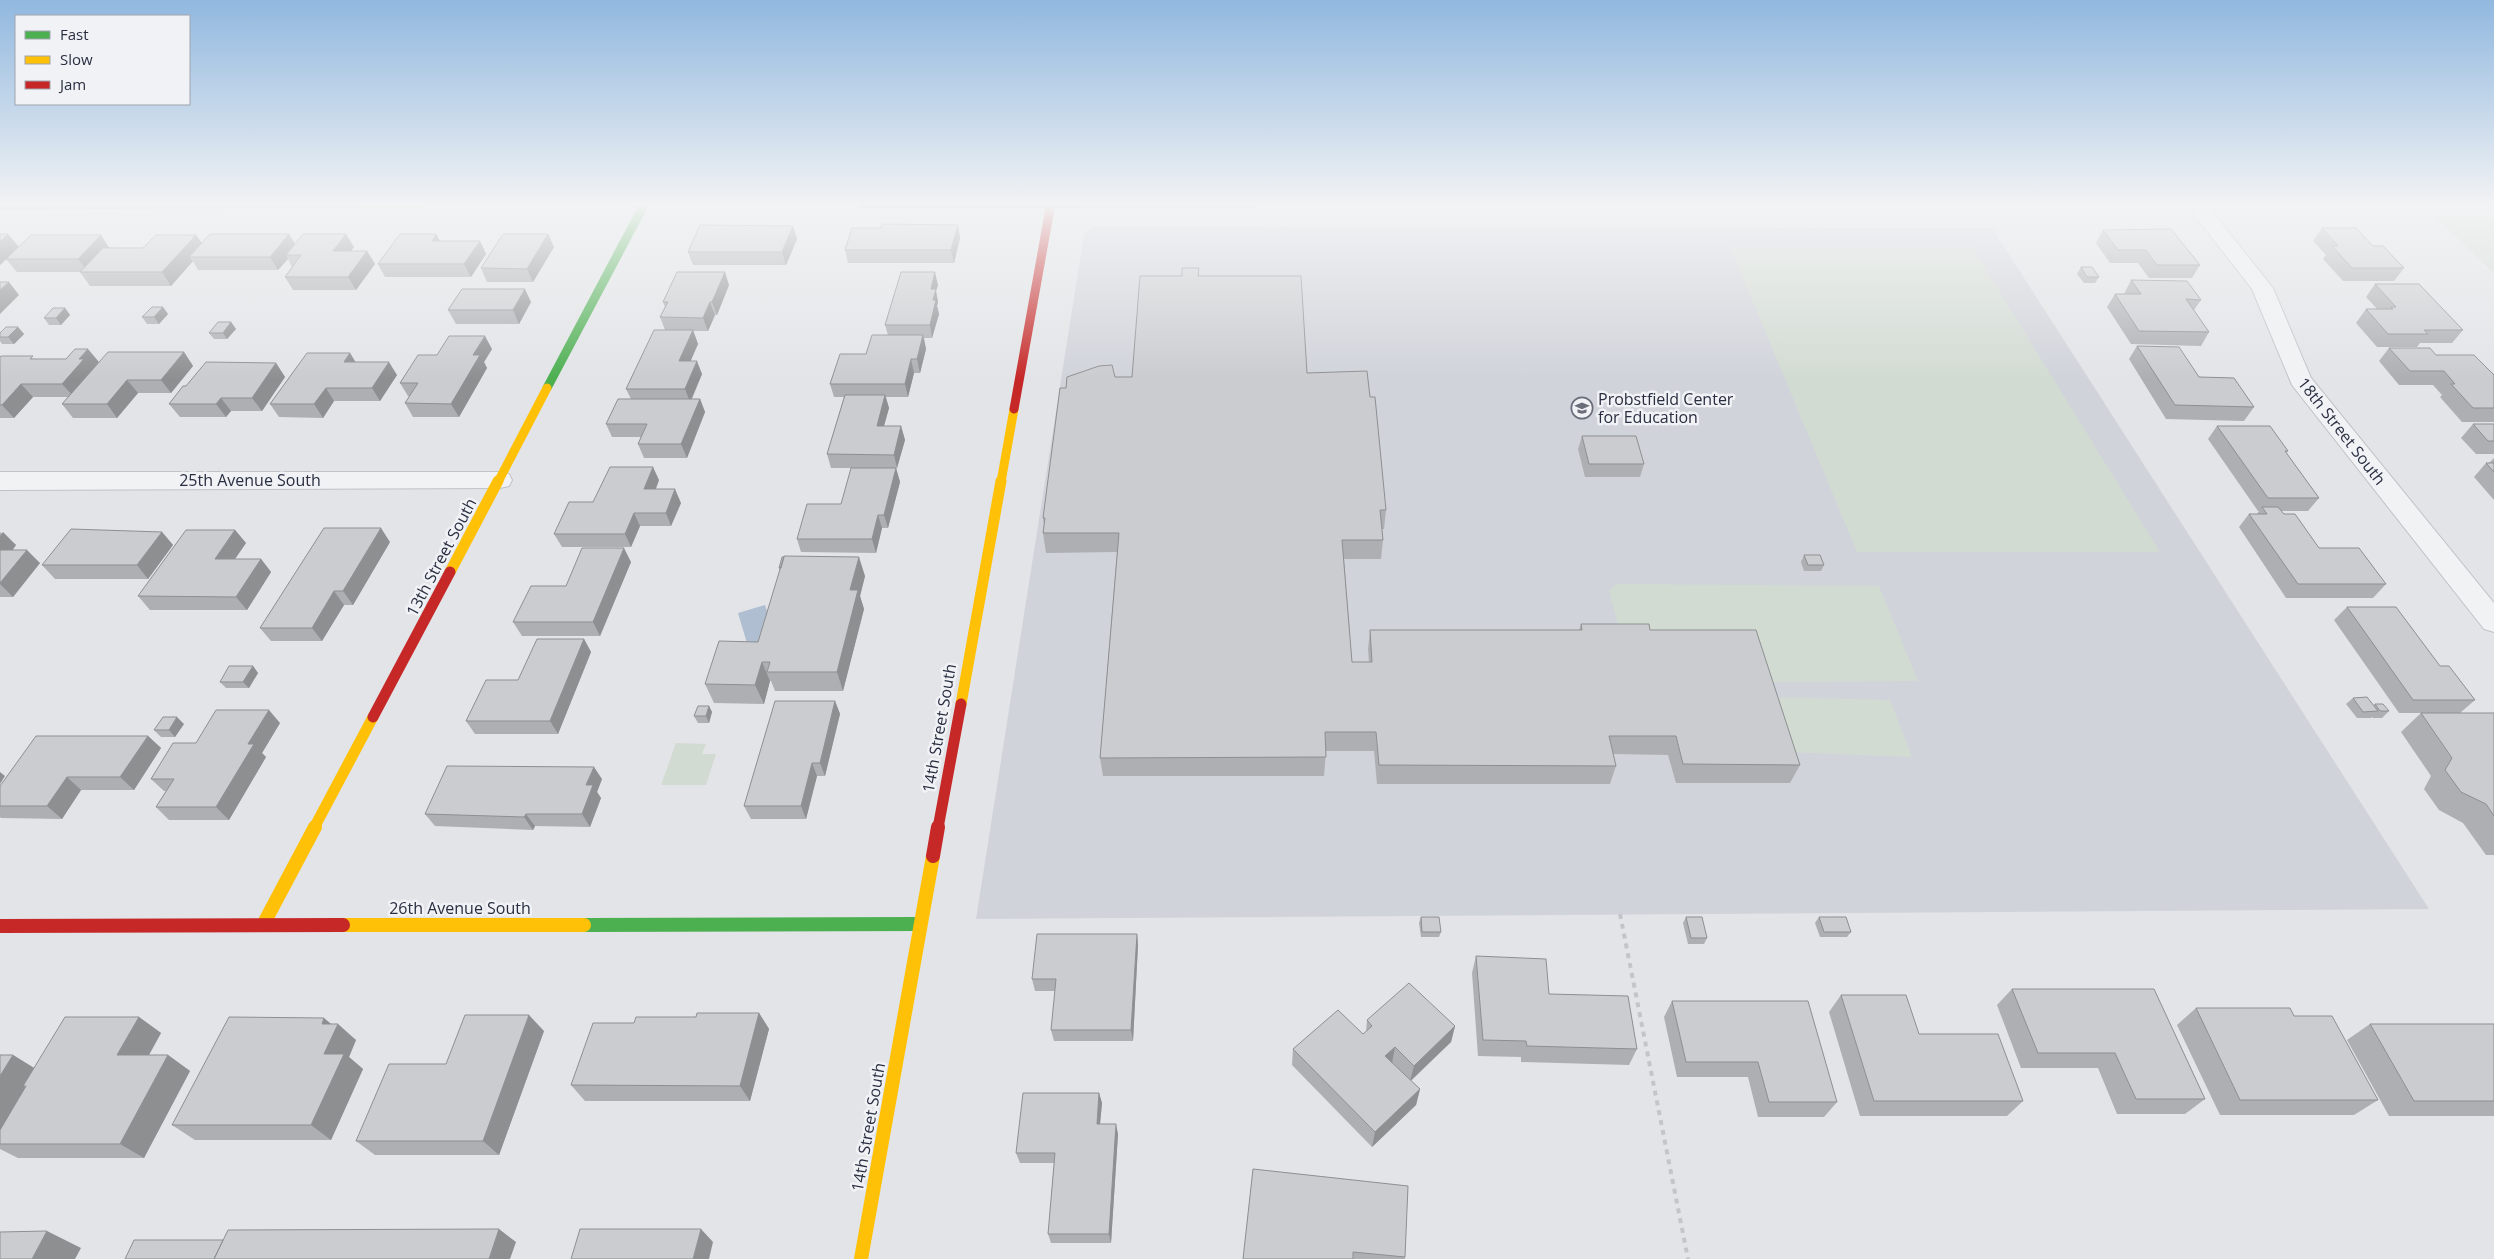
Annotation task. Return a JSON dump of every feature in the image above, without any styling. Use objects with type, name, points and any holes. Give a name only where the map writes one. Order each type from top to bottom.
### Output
[{"type":"street","name":"13th Street South","points":[[263,925],[614,262]]},
{"type":"street","name":"14th Street South","points":[[861,1259],[1040,262]]},
{"type":"street","name":"18th Street South","points":[[2241,262],[2262,288],[2300,380],[2494,622]]},
{"type":"street","name":"25th Avenue South","points":[[0,480],[500,480]]},
{"type":"street","name":"26th Avenue South","points":[[0,926],[920,924]]},
{"type":"path","points":[[1620,914],[1688,1259]]},
{"type":"shaded area","name":"Probstfield Center for Education","points":[[1080,262],[2014,262],[2429,909],[976,919]]},
{"type":"shaded area","points":[[1736,262],[1981,262],[2160,552],[1857,552]]},
{"type":"shaded area","points":[[2482,262],[2494,262],[2494,273]]},
{"type":"shaded area","points":[[1616,584],[1879,586],[1918,681],[1771,682],[1620,632],[1609,591]]},
{"type":"shaded area","points":[[1771,697],[1890,700],[1912,757],[1788,752]]},
{"type":"shaded area","points":[[676,743],[706,744],[702,754],[716,754],[706,785],[661,785]]},
{"type":"water","points":[[765,605],[777,642],[749,650],[738,613]]},
{"type":"building","points":[[90,262],[171,262],[162,272],[80,272]]},
{"type":"building","points":[[296,262],[359,262],[348,277],[285,277]]},
{"type":"building","points":[[380,262],[466,262],[464,264],[378,264]]},
{"type":"building","points":[[485,262],[531,262],[527,269],[481,268]]},
{"type":"building","points":[[2155,262],[2197,262],[2200,265],[2157,265]]},
{"type":"building","points":[[2346,262],[2398,262],[2404,268],[2352,268]]},
{"type":"building","points":[[2081,267],[2092,267],[2099,277],[2087,277]]},
{"type":"building","points":[[1182,268],[1199,268],[1198,276],[1301,276],[1307,373],[1367,371],[1370,397],[1375,397],[1386,510],[1380,510],[1383,540],[1342,540],[1352,662],[1372,662],[1370,630],[1582,630],[1581,624],[1649,624],[1650,630],[1756,630],[1800,765],[1683,764],[1676,736],[1609,736],[1616,766],[1379,765],[1376,732],[1325,732],[1326,757],[1100,758],[1119,533],[1043,533],[1045,518],[1043,518],[1060,388],[1066,388],[1067,377],[1099,366],[1112,365],[1115,377],[1132,377],[1140,276],[1182,276]]},
{"type":"building","points":[[677,272],[725,272],[703,318],[660,317],[668,302],[663,302]]},
{"type":"building","points":[[901,272],[935,272],[931,289],[936,289],[933,300],[936,300],[930,325],[885,325]]},
{"type":"building","points":[[2131,280],[2187,281],[2201,300],[2186,299],[2209,332],[2139,331],[2115,294],[2141,294]]},
{"type":"building","points":[[0,282],[9,282],[0,290]]},
{"type":"building","points":[[2375,284],[2419,284],[2463,330],[2424,330],[2428,334],[2388,334],[2366,309],[2393,309],[2391,307],[2396,307]]},
{"type":"building","points":[[462,289],[525,289],[513,310],[448,310]]},
{"type":"building","points":[[152,307],[163,307],[154,317],[142,317]]},
{"type":"building","points":[[53,308],[65,308],[56,318],[44,318]]},
{"type":"building","points":[[218,322],[231,322],[223,333],[209,333]]},
{"type":"building","points":[[6,327],[18,327],[8,337],[0,337],[0,333]]},
{"type":"building","points":[[654,330],[693,330],[679,361],[697,361],[685,389],[626,389]]},
{"type":"building","points":[[872,335],[923,335],[917,359],[911,359],[905,384],[830,384],[840,354],[866,354]]},
{"type":"building","points":[[449,336],[485,336],[473,355],[480,355],[451,404],[405,403],[418,383],[400,383],[418,355],[437,355]]},
{"type":"building","points":[[2137,346],[2179,347],[2199,377],[2234,378],[2254,407],[2175,405]]},
{"type":"building","points":[[2389,348],[2430,348],[2436,355],[2474,355],[2494,375],[2494,408],[2473,408],[2451,384],[2455,384],[2444,371],[2410,371]]},
{"type":"building","points":[[75,349],[88,349],[79,359],[84,359],[62,384],[21,384],[0,405],[1,356],[33,356],[30,359],[66,359]]},
{"type":"building","points":[[108,352],[184,352],[161,380],[127,380],[107,404],[62,404]]},
{"type":"building","points":[[307,353],[350,353],[344,362],[389,362],[372,388],[326,388],[314,404],[270,404]]},
{"type":"building","points":[[206,362],[276,363],[252,398],[221,398],[216,404],[169,404]]},
{"type":"building","points":[[845,395],[885,395],[877,426],[901,426],[894,455],[827,454]]},
{"type":"building","points":[[618,399],[700,399],[681,444],[638,444],[647,424],[606,424]]},
{"type":"building","points":[[2473,424],[2494,424],[2494,441],[2488,441]]},
{"type":"building","points":[[2217,426],[2270,426],[2288,451],[2285,451],[2319,498],[2268,498]]},
{"type":"building","points":[[1582,436],[1636,436],[1644,464],[1589,464]]},
{"type":"building","points":[[2486,463],[2494,463],[2494,472]]},
{"type":"building","points":[[610,467],[653,467],[644,489],[675,489],[666,513],[634,513],[625,534],[554,534],[569,502],[593,502]]},
{"type":"building","points":[[851,468],[896,468],[884,515],[878,515],[872,539],[797,539],[807,504],[841,504]]},
{"type":"building","points":[[2262,507],[2278,507],[2284,514],[2295,514],[2319,548],[2359,548],[2386,584],[2298,584],[2249,514],[2267,514]]},
{"type":"building","points":[[324,528],[381,528],[343,591],[334,591],[312,628],[260,628]]},
{"type":"building","points":[[71,529],[162,532],[137,565],[42,565]]},
{"type":"building","points":[[186,530],[235,530],[215,559],[261,559],[236,597],[138,596]]},
{"type":"building","points":[[582,548],[624,548],[593,622],[513,622],[531,586],[566,586]]},
{"type":"building","points":[[0,550],[27,550],[0,583]]},
{"type":"building","points":[[1804,555],[1820,555],[1824,565],[1808,565]]},
{"type":"building","points":[[784,556],[859,557],[850,590],[858,590],[837,672],[767,672],[770,662],[762,662],[755,685],[705,684],[719,641],[758,642]]},
{"type":"building","points":[[782,557],[784,557],[781,568],[779,568]]},
{"type":"building","points":[[2347,607],[2396,607],[2440,666],[2449,666],[2475,700],[2413,700]]},
{"type":"building","points":[[537,639],[584,639],[550,721],[466,721],[486,680],[518,680]]},
{"type":"building","points":[[229,666],[253,666],[243,682],[220,682]]},
{"type":"building","points":[[2367,697],[2378,711],[2363,712],[2353,698]]},
{"type":"building","points":[[775,701],[835,701],[820,763],[812,763],[801,806],[744,806]]},
{"type":"building","points":[[2375,704],[2383,704],[2389,711],[2380,711]]},
{"type":"building","points":[[698,706],[709,706],[706,716],[694,716]]},
{"type":"building","points":[[216,710],[269,710],[248,744],[254,744],[216,807],[156,807],[174,779],[151,779],[173,743],[196,743]]},
{"type":"building","points":[[2421,713],[2494,713],[2494,816],[2486,804],[2461,792],[2445,770],[2452,758]]},
{"type":"building","points":[[163,717],[177,717],[169,730],[154,730]]},
{"type":"building","points":[[36,736],[148,736],[120,777],[67,777],[47,806],[0,806],[0,786]]},
{"type":"building","points":[[447,766],[594,767],[586,785],[593,785],[582,814],[526,814],[524,817],[425,814]]},
{"type":"building","points":[[1421,917],[1439,917],[1441,932],[1422,932]]},
{"type":"building","points":[[1686,917],[1702,917],[1707,938],[1691,938]]},
{"type":"building","points":[[1819,917],[1846,917],[1851,932],[1824,932]]},
{"type":"building","points":[[1037,934],[1137,934],[1131,1030],[1051,1030],[1056,979],[1032,979]]},
{"type":"building","points":[[1476,956],[1546,959],[1549,994],[1628,996],[1637,1049],[1527,1046],[1526,1041],[1483,1040]]},
{"type":"building","points":[[1409,983],[1455,1026],[1414,1066],[1395,1047],[1385,1056],[1420,1089],[1375,1132],[1293,1049],[1338,1010],[1363,1034],[1372,1026],[1367,1020]]},
{"type":"building","points":[[2012,989],[2154,989],[2205,1099],[2136,1099],[2115,1053],[2038,1053]]},
{"type":"building","points":[[1841,995],[1906,995],[1919,1034],[1998,1034],[2023,1101],[1874,1101]]},
{"type":"building","points":[[1672,1001],[1808,1001],[1837,1102],[1769,1102],[1758,1062],[1686,1062]]},
{"type":"building","points":[[2196,1008],[2290,1008],[2294,1016],[2332,1016],[2378,1100],[2240,1100]]},
{"type":"building","points":[[697,1013],[759,1013],[740,1086],[571,1085],[593,1023],[634,1023],[636,1017],[696,1017]]},
{"type":"building","points":[[465,1015],[529,1015],[483,1141],[356,1141],[389,1064],[446,1064]]},
{"type":"building","points":[[65,1017],[139,1017],[117,1055],[168,1055],[120,1144],[0,1144],[0,1130],[26,1086],[23,1086]]},
{"type":"building","points":[[229,1017],[324,1018],[322,1024],[338,1024],[324,1054],[344,1054],[311,1125],[172,1125]]},
{"type":"building","points":[[2370,1024],[2494,1024],[2494,1101],[2414,1101]]},
{"type":"building","points":[[0,1055],[13,1055],[0,1076]]},
{"type":"building","points":[[1023,1093],[1099,1093],[1097,1124],[1116,1124],[1109,1234],[1048,1234],[1055,1153],[1016,1153]]},
{"type":"building","points":[[1253,1169],[1408,1186],[1405,1257],[1353,1252],[1353,1259],[1243,1259]]},
{"type":"building","points":[[499,1229],[489,1259],[214,1259],[228,1230]]},
{"type":"building","points":[[580,1229],[701,1229],[693,1259],[571,1259]]},
{"type":"building","points":[[47,1231],[32,1259],[0,1259],[0,1232]]},
{"type":"building","points":[[134,1240],[223,1240],[214,1259],[125,1259]]},
{"type":"traffic: fast","points":[[547,388],[614,262]]},
{"type":"traffic: fast","points":[[584,925],[920,924]]},
{"type":"traffic: slow","points":[[450,572],[547,388]]},
{"type":"traffic: slow","points":[[961,704],[1014,409]]},
{"type":"traffic: slow","points":[[263,925],[373,717]]},
{"type":"traffic: slow","points":[[861,1259],[933,856]]},
{"type":"traffic: slow","points":[[343,925],[584,925]]},
{"type":"traffic: jam","points":[[1014,409],[1040,262]]},
{"type":"traffic: jam","points":[[373,717],[450,572]]},
{"type":"traffic: jam","points":[[933,856],[961,704]]},
{"type":"traffic: jam","points":[[0,926],[343,925]]},
{"type":"place","name":"Probstfield Center for Education","points":[[1582,408]]}]
